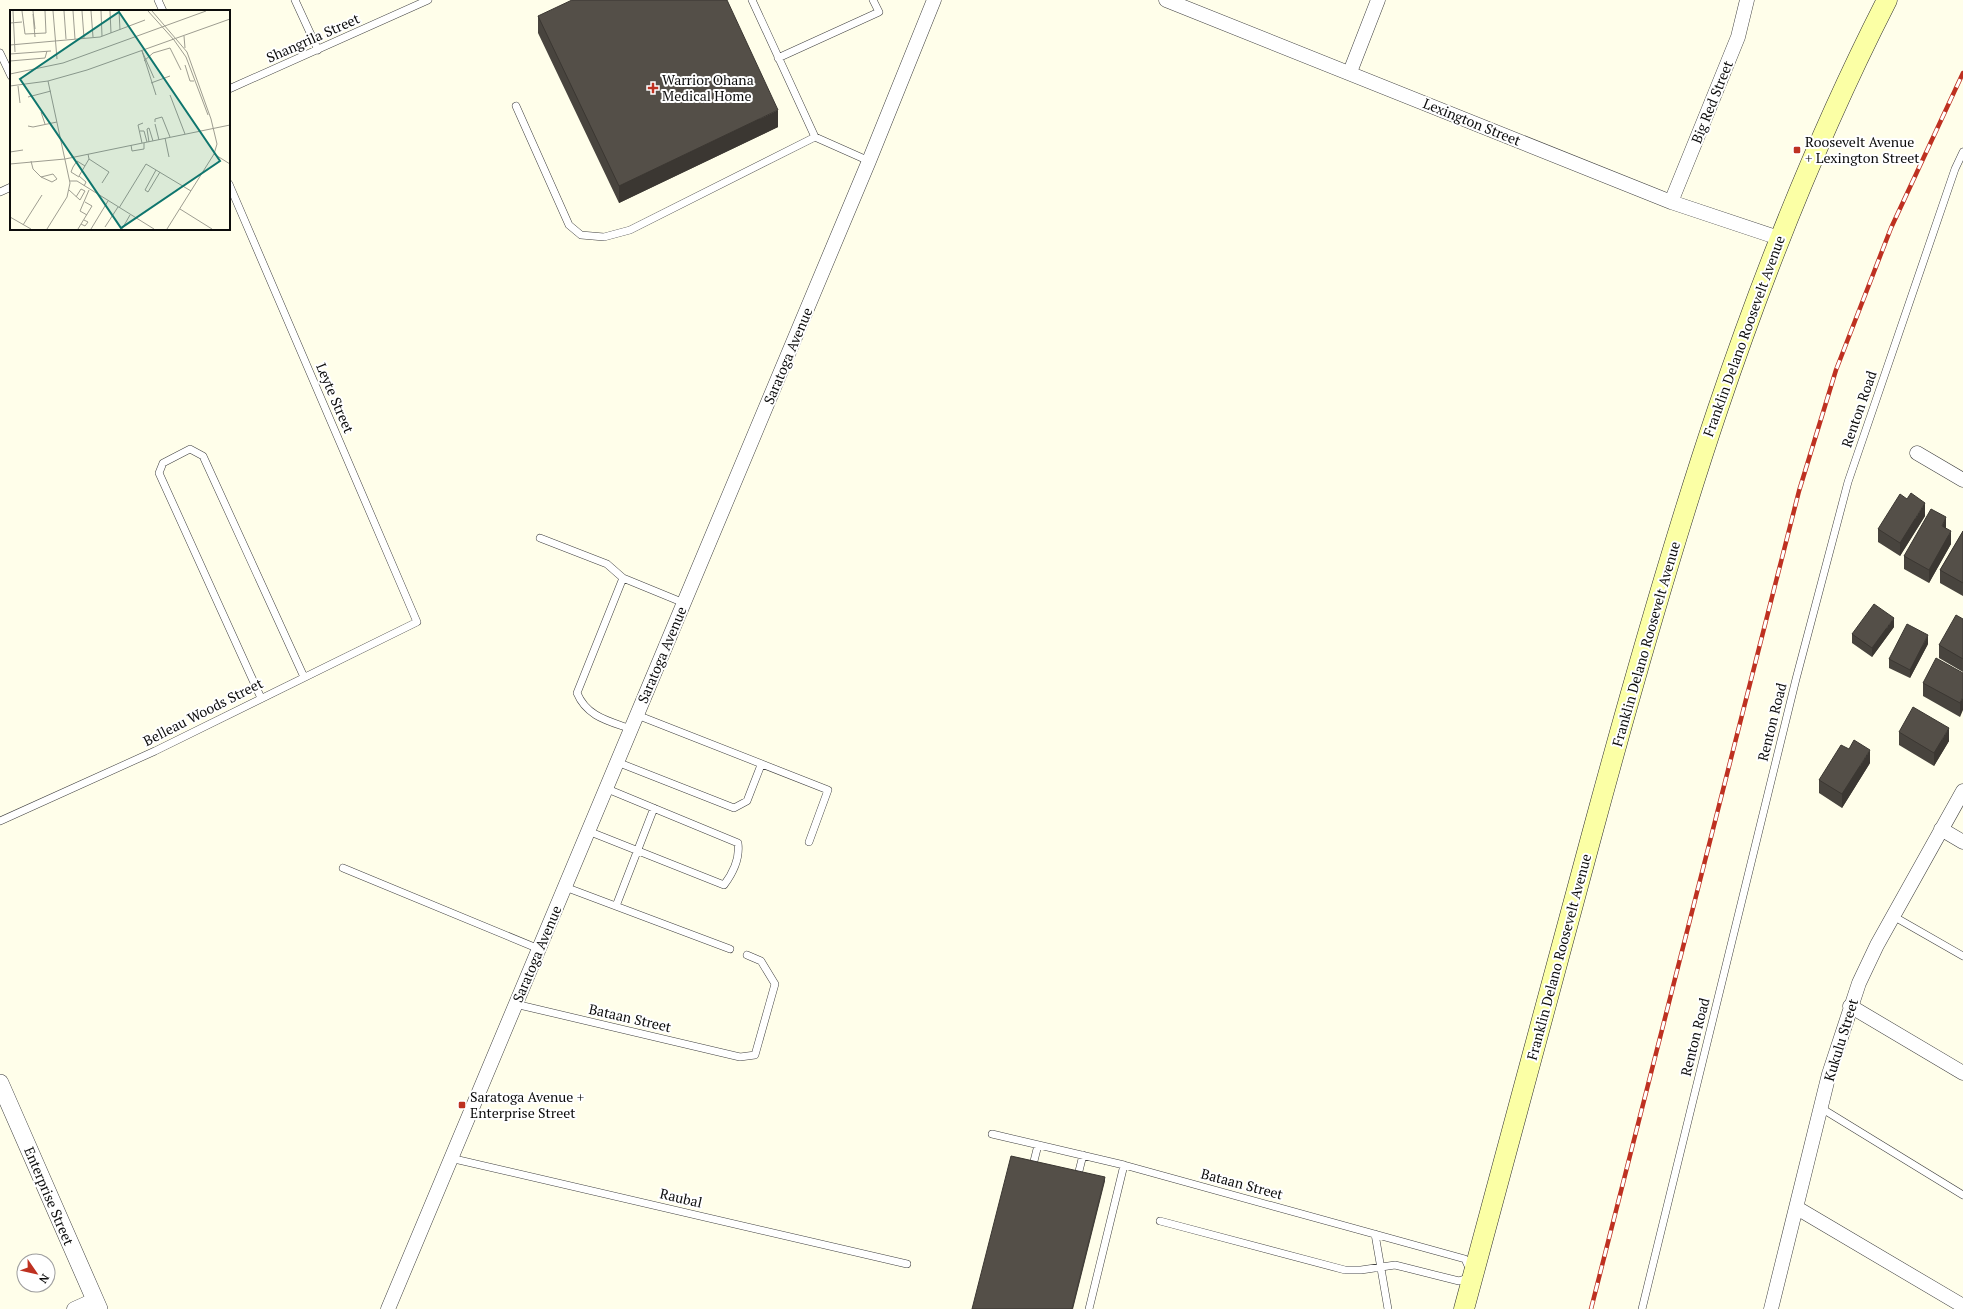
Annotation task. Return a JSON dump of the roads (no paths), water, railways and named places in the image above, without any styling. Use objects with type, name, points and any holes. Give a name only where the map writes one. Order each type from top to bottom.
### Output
[{"type":"main road","name":"Franklin Delano Roosevelt Avenue","points":[[1464,1309],[1638,666],[1704,451],[1779,238],[1839,97],[1886,0]]},
{"type":"street","name":"Saratoga Avenue","points":[[388,1309],[869,161],[934,0]]},
{"type":"street","name":"Lexington Street","points":[[1166,0],[1350,72],[1671,202],[1779,238]]},
{"type":"street","points":[[1350,72],[1378,0]]},
{"type":"street","name":"Big Red Street","points":[[1671,202],[1738,37],[1747,0]]},
{"type":"street","points":[[1917,453],[1963,480]]},
{"type":"street","name":"Kukulu Street","points":[[1771,1309],[1829,1074],[1850,1006],[1874,951],[1963,791]]},
{"type":"street","points":[[1941,829],[1963,842]]},
{"type":"street","points":[[1850,1006],[1963,1073]]},
{"type":"street","name":"Enterprise Street","points":[[0,1083],[97,1305]]},
{"type":"street","points":[[1797,1208],[1963,1306]]},
{"type":"street","points":[[74,1309],[97,1305]]},
{"type":"lane","points":[[158,0],[163,10]]},
{"type":"lane","points":[[295,0],[318,50]]},
{"type":"lane","name":"Shangrila Street","points":[[230,89],[428,0]]},
{"type":"lane","points":[[752,0],[815,137],[869,161]]},
{"type":"lane","points":[[778,58],[879,12],[874,0]]},
{"type":"lane","points":[[0,53],[10,74]]},
{"type":"lane","points":[[516,106],[569,225],[582,235],[604,237],[630,230],[815,137]]},
{"type":"lane","name":"Renton Road","points":[[1642,1309],[1796,679],[1848,482],[1952,176],[1963,152]]},
{"type":"lane","name":"Leyte Street","points":[[230,186],[416,622]]},
{"type":"lane","points":[[0,192],[10,187]]},
{"type":"lane","points":[[261,698],[159,473],[163,463],[190,449],[203,456],[304,677]]},
{"type":"lane","points":[[540,538],[607,564],[623,578],[684,603]]},
{"type":"lane","points":[[623,578],[577,693],[580,702],[593,715],[631,729]]},
{"type":"lane","name":"Belleau Woods Street","points":[[0,822],[155,751],[416,622]]},
{"type":"lane","points":[[637,715],[761,765],[828,790],[809,842]]},
{"type":"lane","points":[[617,762],[734,808],[747,801],[761,765]]},
{"type":"lane","points":[[588,831],[724,885],[731,875],[739,852],[738,843],[605,788]]},
{"type":"lane","points":[[616,906],[654,808]]},
{"type":"lane","points":[[343,868],[539,949]]},
{"type":"lane","points":[[565,888],[730,949]]},
{"type":"lane","points":[[1893,916],[1963,956]]},
{"type":"lane","name":"Bataan Street","points":[[515,1004],[740,1058],[755,1055],[775,984],[761,961],[747,955]]},
{"type":"lane","points":[[1821,1108],[1963,1195]]},
{"type":"lane","name":"Bataan Street","points":[[992,1134],[1083,1155],[1375,1234],[1465,1260],[1473,1276]]},
{"type":"lane","points":[[1033,1165],[1038,1145]]},
{"type":"lane","points":[[1078,1175],[1083,1155]]},
{"type":"lane","name":"Raubal","points":[[450,1158],[907,1264]]},
{"type":"lane","points":[[1089,1309],[1124,1166]]},
{"type":"lane","points":[[1160,1222],[1345,1270],[1361,1270],[1380,1266],[1402,1266],[1459,1281],[1473,1276]]},
{"type":"lane","points":[[1375,1234],[1388,1309]]},
{"type":"railway","points":[[1591,1309],[1799,491],[1836,370],[1891,228],[1963,73]]},
{"type":"place","name":"Warrior Ohana Medical Home","points":[[653,88]]},
{"type":"place","name":"Roosevelt Avenue + Lexington Street","points":[[1797,150]]},
{"type":"place","name":"Saratoga Avenue + Enterprise Street","points":[[462,1105]]}]
